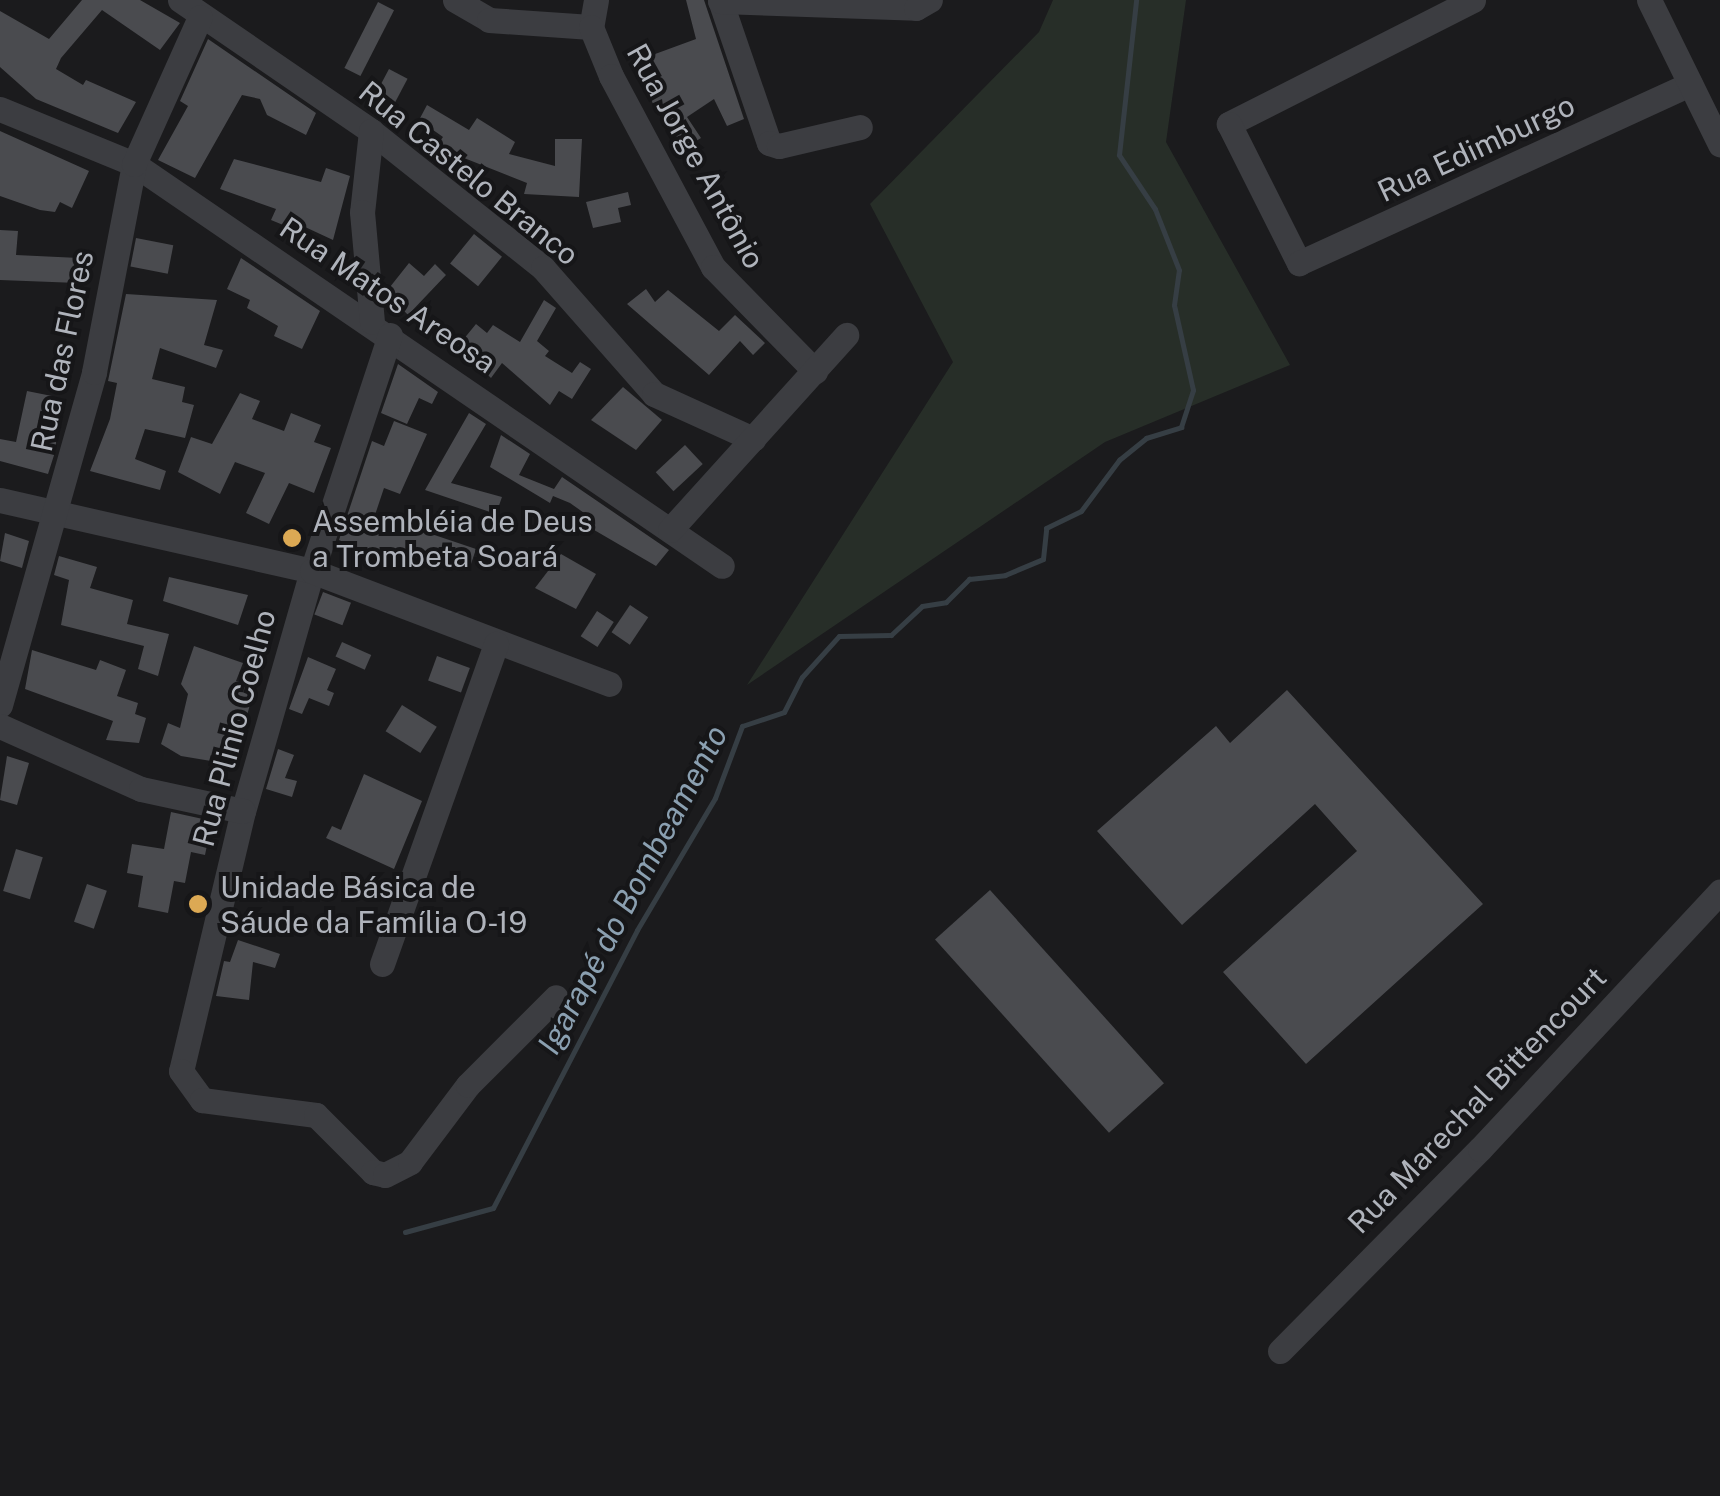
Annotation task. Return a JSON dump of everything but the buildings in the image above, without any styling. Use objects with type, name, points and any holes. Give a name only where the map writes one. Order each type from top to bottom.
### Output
[{"type":"street","points":[[455,0],[505,23],[591,27]]},
{"type":"street","name":"Rua Jorge Antônio","points":[[596,0],[591,27],[713,267],[815,371]]},
{"type":"street","points":[[860,126],[779,146],[768,143],[720,0],[916,8],[930,0]]},
{"type":"street","name":"Rua Edimburgo","points":[[1473,0],[1236,116],[1231,132],[1291,257],[1306,264],[1690,84]]},
{"type":"street","points":[[1650,0],[1720,144]]},
{"type":"street","name":"Rua Castelo Branco","points":[[190,9],[371,131],[543,268],[654,394],[753,439]]},
{"type":"street","name":"Rua das Flores","points":[[0,705],[58,514],[134,164],[190,9]]},
{"type":"street","name":"Rua Matos Areosa","points":[[0,108],[134,164],[380,328],[722,566]]},
{"type":"street","points":[[371,131],[362,246],[380,328]]},
{"type":"street","name":"Rua Plinio Coelho","points":[[380,328],[243,811],[182,1071],[202,1100],[316,1116],[373,1172],[385,1175],[410,1162],[468,1084],[556,996]]},
{"type":"street","points":[[670,530],[846,336]]},
{"type":"street","points":[[0,500],[312,571],[609,684]]},
{"type":"street","points":[[382,964],[496,644]]},
{"type":"street","points":[[0,726],[141,789],[243,811]]},
{"type":"street","name":"Rua Marechal Bittencourt","points":[[1280,1351],[1480,1149],[1720,892]]},
{"type":"shaded area","points":[[1053,0],[1186,0],[1166,142],[1290,365],[1105,442],[747,685],[953,362],[870,204],[1039,32]]},
{"type":"waterway","name":"Igarapé do Bombeamento","points":[[405,1232],[493,1208],[637,930],[715,798],[742,726],[784,712],[802,677],[839,636],[891,635],[922,606],[946,602],[969,579],[1005,575],[1043,559],[1046,528],[1081,511],[1119,460],[1146,438],[1181,427],[1193,390],[1174,305],[1179,270],[1155,209],[1119,155],[1136,0]]},
{"type":"place","name":"Assembléia de Deus a Trombeta Soará","points":[[292,538]]},
{"type":"place","name":"Unidade Básica de Sáude da Família O-19","points":[[198,904]]}]
